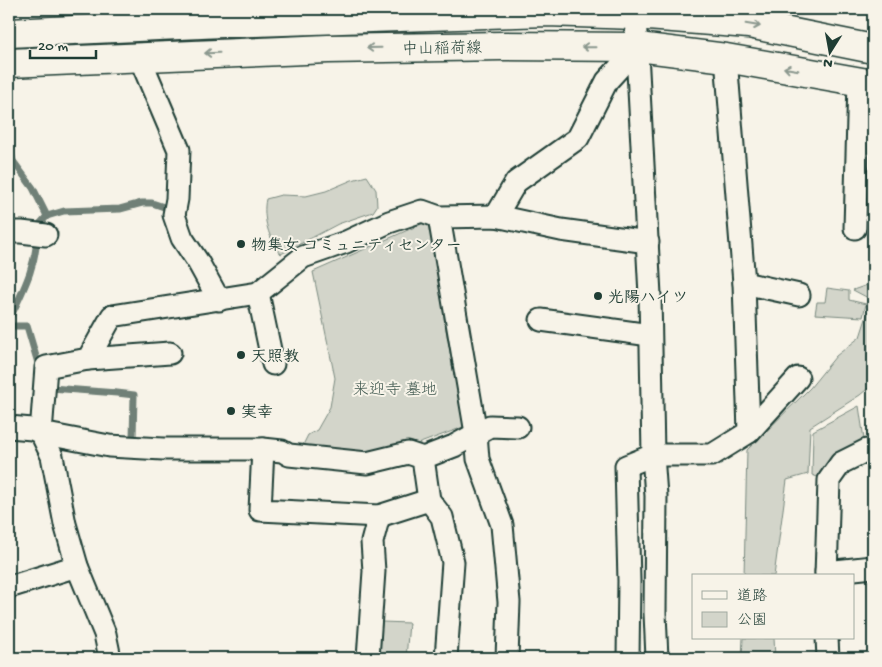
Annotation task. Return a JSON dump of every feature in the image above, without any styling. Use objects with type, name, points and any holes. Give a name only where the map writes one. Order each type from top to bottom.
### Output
[{"type":"main road","name":"中山稲荷線","points":[[9,33],[222,23],[547,12],[636,12],[749,24],[873,48]]},
{"type":"main road","name":"中山稲荷線","points":[[9,63],[328,49],[502,46],[638,48],[726,58],[866,82]]},
{"type":"street","points":[[636,12],[648,242],[653,455],[656,496],[655,614],[657,658]]},
{"type":"street","points":[[496,216],[516,182],[578,138],[607,81],[638,48]]},
{"type":"street","points":[[139,56],[179,150],[177,199],[174,215],[182,238],[198,262],[218,300]]},
{"type":"street","points":[[726,58],[744,283],[750,432]]},
{"type":"street","points":[[855,228],[866,82]]},
{"type":"street","points":[[88,359],[112,316],[258,293],[303,256],[346,242],[389,222],[422,211],[439,217],[496,216],[561,230],[648,242]]},
{"type":"street","points":[[439,217],[476,433],[478,459],[502,525],[509,602],[507,658]]},
{"type":"street","points":[[9,232],[46,235]]},
{"type":"street","points":[[744,283],[799,295]]},
{"type":"street","points":[[258,293],[273,364]]},
{"type":"street","points":[[542,320],[650,335]]},
{"type":"street","points":[[110,658],[104,634],[78,566],[65,524],[52,456],[41,433],[46,367],[88,359],[170,352]]},
{"type":"street","points":[[628,658],[629,581],[626,466],[653,455],[712,456],[750,432],[798,378]]},
{"type":"street","points":[[9,427],[32,429],[41,433],[109,446],[163,449],[263,448],[282,451],[289,455],[367,463],[408,453],[423,458],[454,446],[490,426],[518,427]]},
{"type":"street","points":[[263,448],[260,510],[379,516],[429,500]]},
{"type":"street","points":[[873,449],[841,463],[828,480],[826,574],[873,567]]},
{"type":"street","points":[[423,458],[429,500],[442,517],[453,562],[446,658]]},
{"type":"street","points":[[368,658],[374,571],[372,542],[379,516]]},
{"type":"street","points":[[9,588],[78,566]]},
{"type":"street","points":[[827,640],[828,658]]},
{"type":"green space","points":[[367,176],[376,190],[377,206],[373,212],[338,224],[281,254],[267,228],[266,199],[281,195],[306,196]]},
{"type":"green space","name":"来迎寺 墓地","points":[[426,222],[434,228],[444,318],[454,375],[466,426],[380,458],[299,453],[308,435],[317,430],[330,407],[335,378],[313,272]]},
{"type":"green space","points":[[873,283],[873,384],[860,395],[810,427],[808,474],[787,480],[774,574],[744,574],[747,450],[810,388],[836,356],[860,337],[872,300],[853,290]]},
{"type":"green space","points":[[827,288],[849,291],[849,300],[866,304],[863,317],[815,314],[817,302],[825,302]]},
{"type":"green space","points":[[859,406],[865,446],[820,478],[812,475],[813,431]]},
{"type":"green space","points":[[382,622],[409,623],[406,658],[385,658],[380,652]]},
{"type":"green space","points":[[743,640],[774,640],[775,658],[742,658]]},
{"type":"waterway","points":[[9,146],[13,161],[33,188],[47,216]]},
{"type":"waterway","points":[[9,320],[33,264],[38,226],[47,216],[64,211],[120,209],[142,203],[152,203],[164,207]]},
{"type":"waterway","points":[[9,326],[27,326],[40,370]]},
{"type":"waterway","points":[[51,388],[134,395],[133,438]]},
{"type":"place","name":"物集女 コミュニティセンター","points":[[241,244]]},
{"type":"place","name":"光陽ハイツ","points":[[598,296]]},
{"type":"place","name":"天照教","points":[[241,355]]},
{"type":"place","name":"実幸","points":[[231,411]]}]
